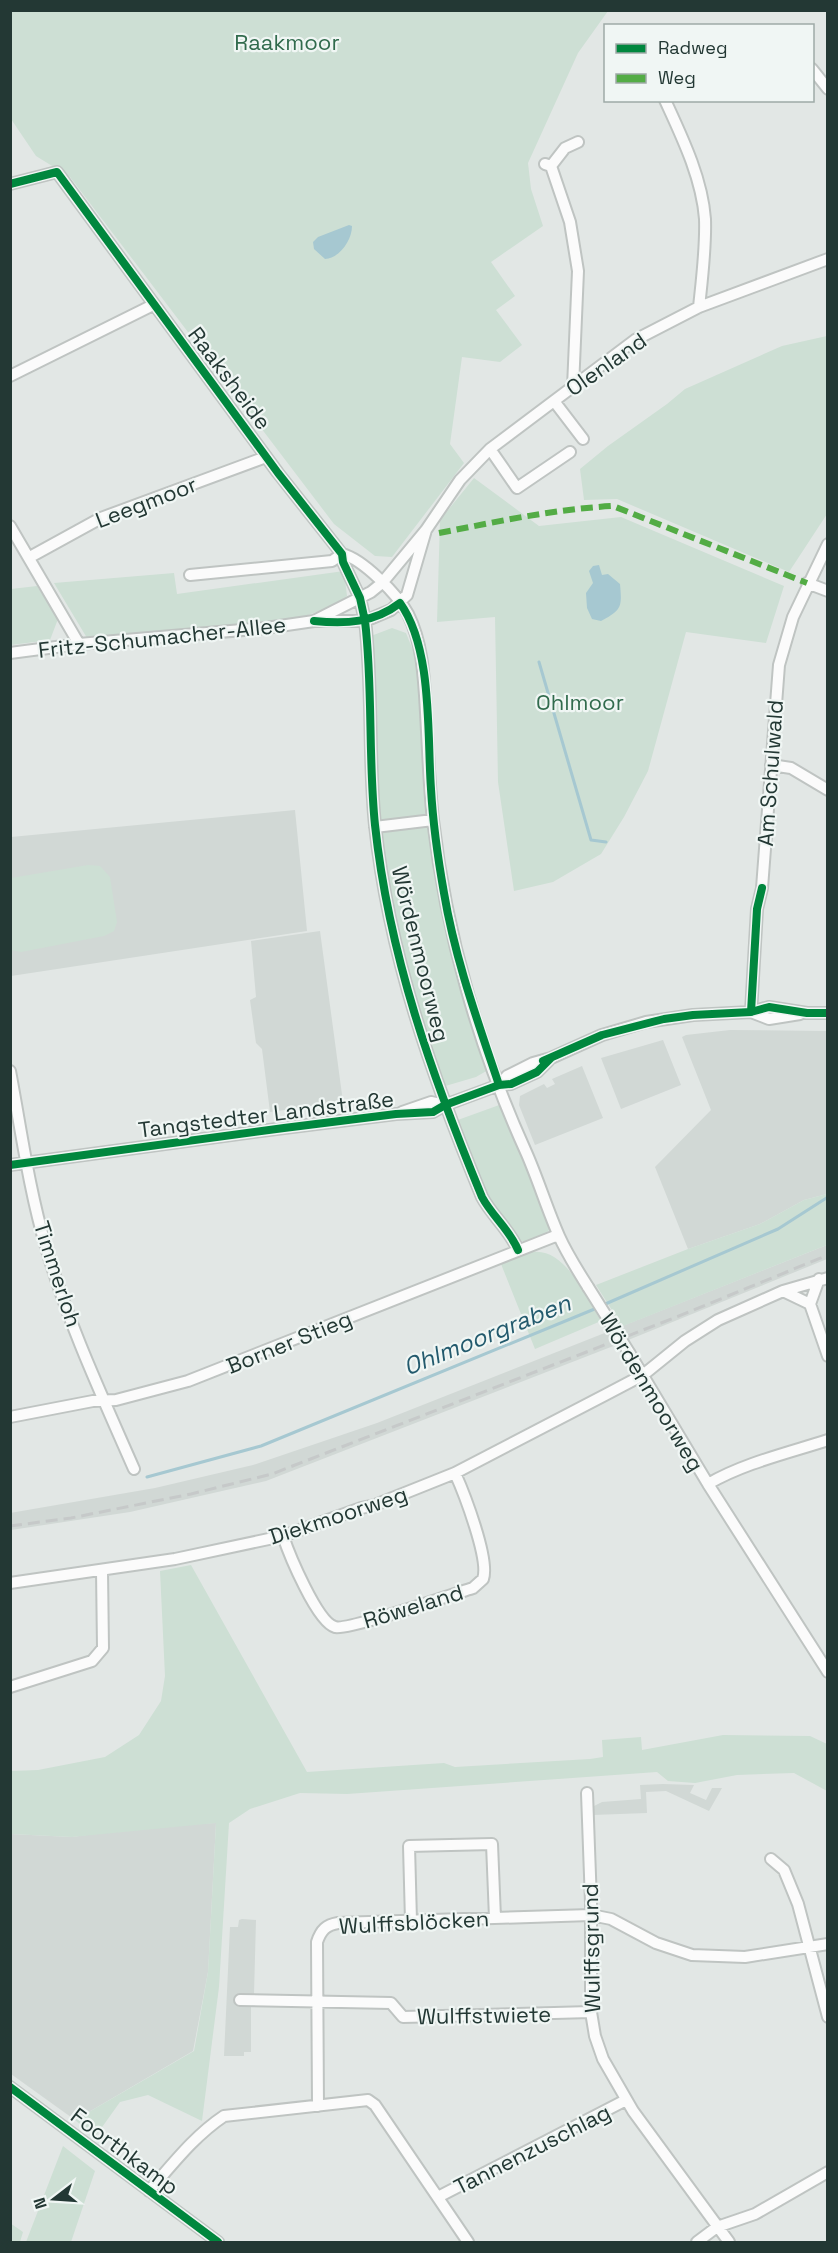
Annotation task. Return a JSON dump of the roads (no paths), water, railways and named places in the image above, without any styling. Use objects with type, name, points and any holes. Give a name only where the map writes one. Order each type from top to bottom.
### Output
[{"type":"street","points":[[814,70],[828,89]]},
{"type":"street","points":[[666,102],[695,172],[705,218],[699,307]]},
{"type":"street","points":[[573,387],[578,271],[570,222],[548,165],[565,148],[578,142]]},
{"type":"street","name":"Raaksheide","points":[[10,184],[57,172],[266,457],[342,554],[360,598],[364,615]]},
{"type":"street","name":"Olenland","points":[[371,592],[382,583],[426,530],[460,480],[490,448],[635,340],[699,307],[828,259]]},
{"type":"street","points":[[10,376],[153,305]]},
{"type":"street","points":[[554,401],[583,439]]},
{"type":"street","points":[[490,448],[517,488],[570,452]]},
{"type":"street","name":"Leegmoor","points":[[30,557],[101,518],[266,457]]},
{"type":"street","points":[[10,526],[79,644]]},
{"type":"street","name":"Olenland","points":[[400,603],[407,595],[426,530]]},
{"type":"street","name":"Am Schulwald","points":[[750,1012],[779,665],[790,624],[807,583],[828,544]]},
{"type":"street","points":[[190,575],[332,561],[342,554]]},
{"type":"street","name":"Raaksheide","points":[[342,554],[350,556],[382,583],[400,603]]},
{"type":"street","points":[[807,583],[828,591]]},
{"type":"street","name":"Fritz-Schumacher-Allee","points":[[314,621],[371,592]]},
{"type":"street","name":"Fritz-Schumacher-Allee","points":[[10,653],[79,644],[266,628],[364,615],[377,617],[400,603]]},
{"type":"street","name":"Wördenmoorweg","points":[[400,603],[408,614],[423,665],[433,820],[444,894],[461,967],[499,1085],[558,1235],[708,1484],[828,1672]]},
{"type":"street","name":"Wördenmoorweg","points":[[364,615],[370,768],[375,826],[390,919],[416,1023],[445,1105],[482,1197],[518,1250]]},
{"type":"street","points":[[771,765],[791,768],[828,790]]},
{"type":"street","points":[[375,826],[433,820]]},
{"type":"street","name":"Tangstedter Landstraße","points":[[10,1166],[396,1114],[431,1102],[445,1105],[499,1085],[507,1076],[602,1035],[646,1022],[693,1015],[750,1012],[775,1019],[807,1013],[828,1013]]},
{"type":"street","name":"Timmerloh","points":[[10,1071],[38,1220],[55,1277],[134,1469]]},
{"type":"street","name":"Borner Stieg","points":[[10,1417],[104,1400],[116,1400],[188,1381],[558,1235]]},
{"type":"street","points":[[810,1304],[823,1279]]},
{"type":"street","name":"Diekmoorweg","points":[[10,1583],[175,1559],[283,1536],[361,1508],[375,1506],[455,1473],[643,1375],[684,1341],[718,1320],[783,1291],[823,1279]]},
{"type":"street","points":[[783,1291],[810,1304],[828,1356]]},
{"type":"street","points":[[708,1484],[740,1469],[828,1440]]},
{"type":"street","name":"Röweland","points":[[283,1536],[291,1560],[312,1599],[327,1622],[334,1627],[344,1627],[473,1588],[483,1579],[485,1564],[455,1473]]},
{"type":"street","points":[[10,1687],[92,1661],[103,1648],[102,1571]]},
{"type":"street","name":"Wulffsgrund","points":[[587,1793],[591,2012],[595,2036],[603,2059],[626,2100],[729,2242]]},
{"type":"street","points":[[411,1921],[410,1846],[492,1844],[495,1918]]},
{"type":"street","points":[[771,1858],[784,1870],[798,1904],[828,2017]]},
{"type":"street","name":"Wulffsblöcken","points":[[318,2106],[317,1942],[321,1931],[329,1925],[591,1915],[611,1919],[656,1943],[692,1955],[737,1957],[828,1944]]},
{"type":"street","name":"Wulffstwiete","points":[[240,2000],[391,2003],[403,2017],[591,2012]]},
{"type":"street","name":"Foorthkamp","points":[[10,2087],[218,2242]]},
{"type":"street","points":[[149,2192],[184,2151],[214,2122],[224,2116],[368,2100],[375,2105],[468,2242]]},
{"type":"street","name":"Tannenzuschlag","points":[[438,2197],[626,2100]]},
{"type":"street","points":[[697,2242],[717,2227],[755,2214],[828,2172]]},
{"type":"water","points":[[349,225],[352,226],[350,237],[336,255],[325,259],[314,249],[313,242],[318,237]]},
{"type":"water","points":[[599,565],[602,575],[608,574],[620,584],[621,592],[617,611],[601,621],[592,619],[587,608],[586,593],[593,583],[589,571],[593,566]]},
{"type":"waterway","name":"Ohlmoorgraben","points":[[539,662],[591,840],[606,842]]},
{"type":"waterway","name":"Ohlmoorgraben","points":[[603,1305],[778,1229],[828,1197]]},
{"type":"waterway","name":"Ohlmoorgraben","points":[[147,1477],[261,1446],[597,1308]]},
{"type":"railway","points":[[10,1526],[71,1518],[191,1494],[272,1474],[674,1318],[828,1255]]},
{"type":"park label","name":"Raakmoor","points":[[287,42]]},
{"type":"park label","name":"Ohlmoor","points":[[580,702]]}]
